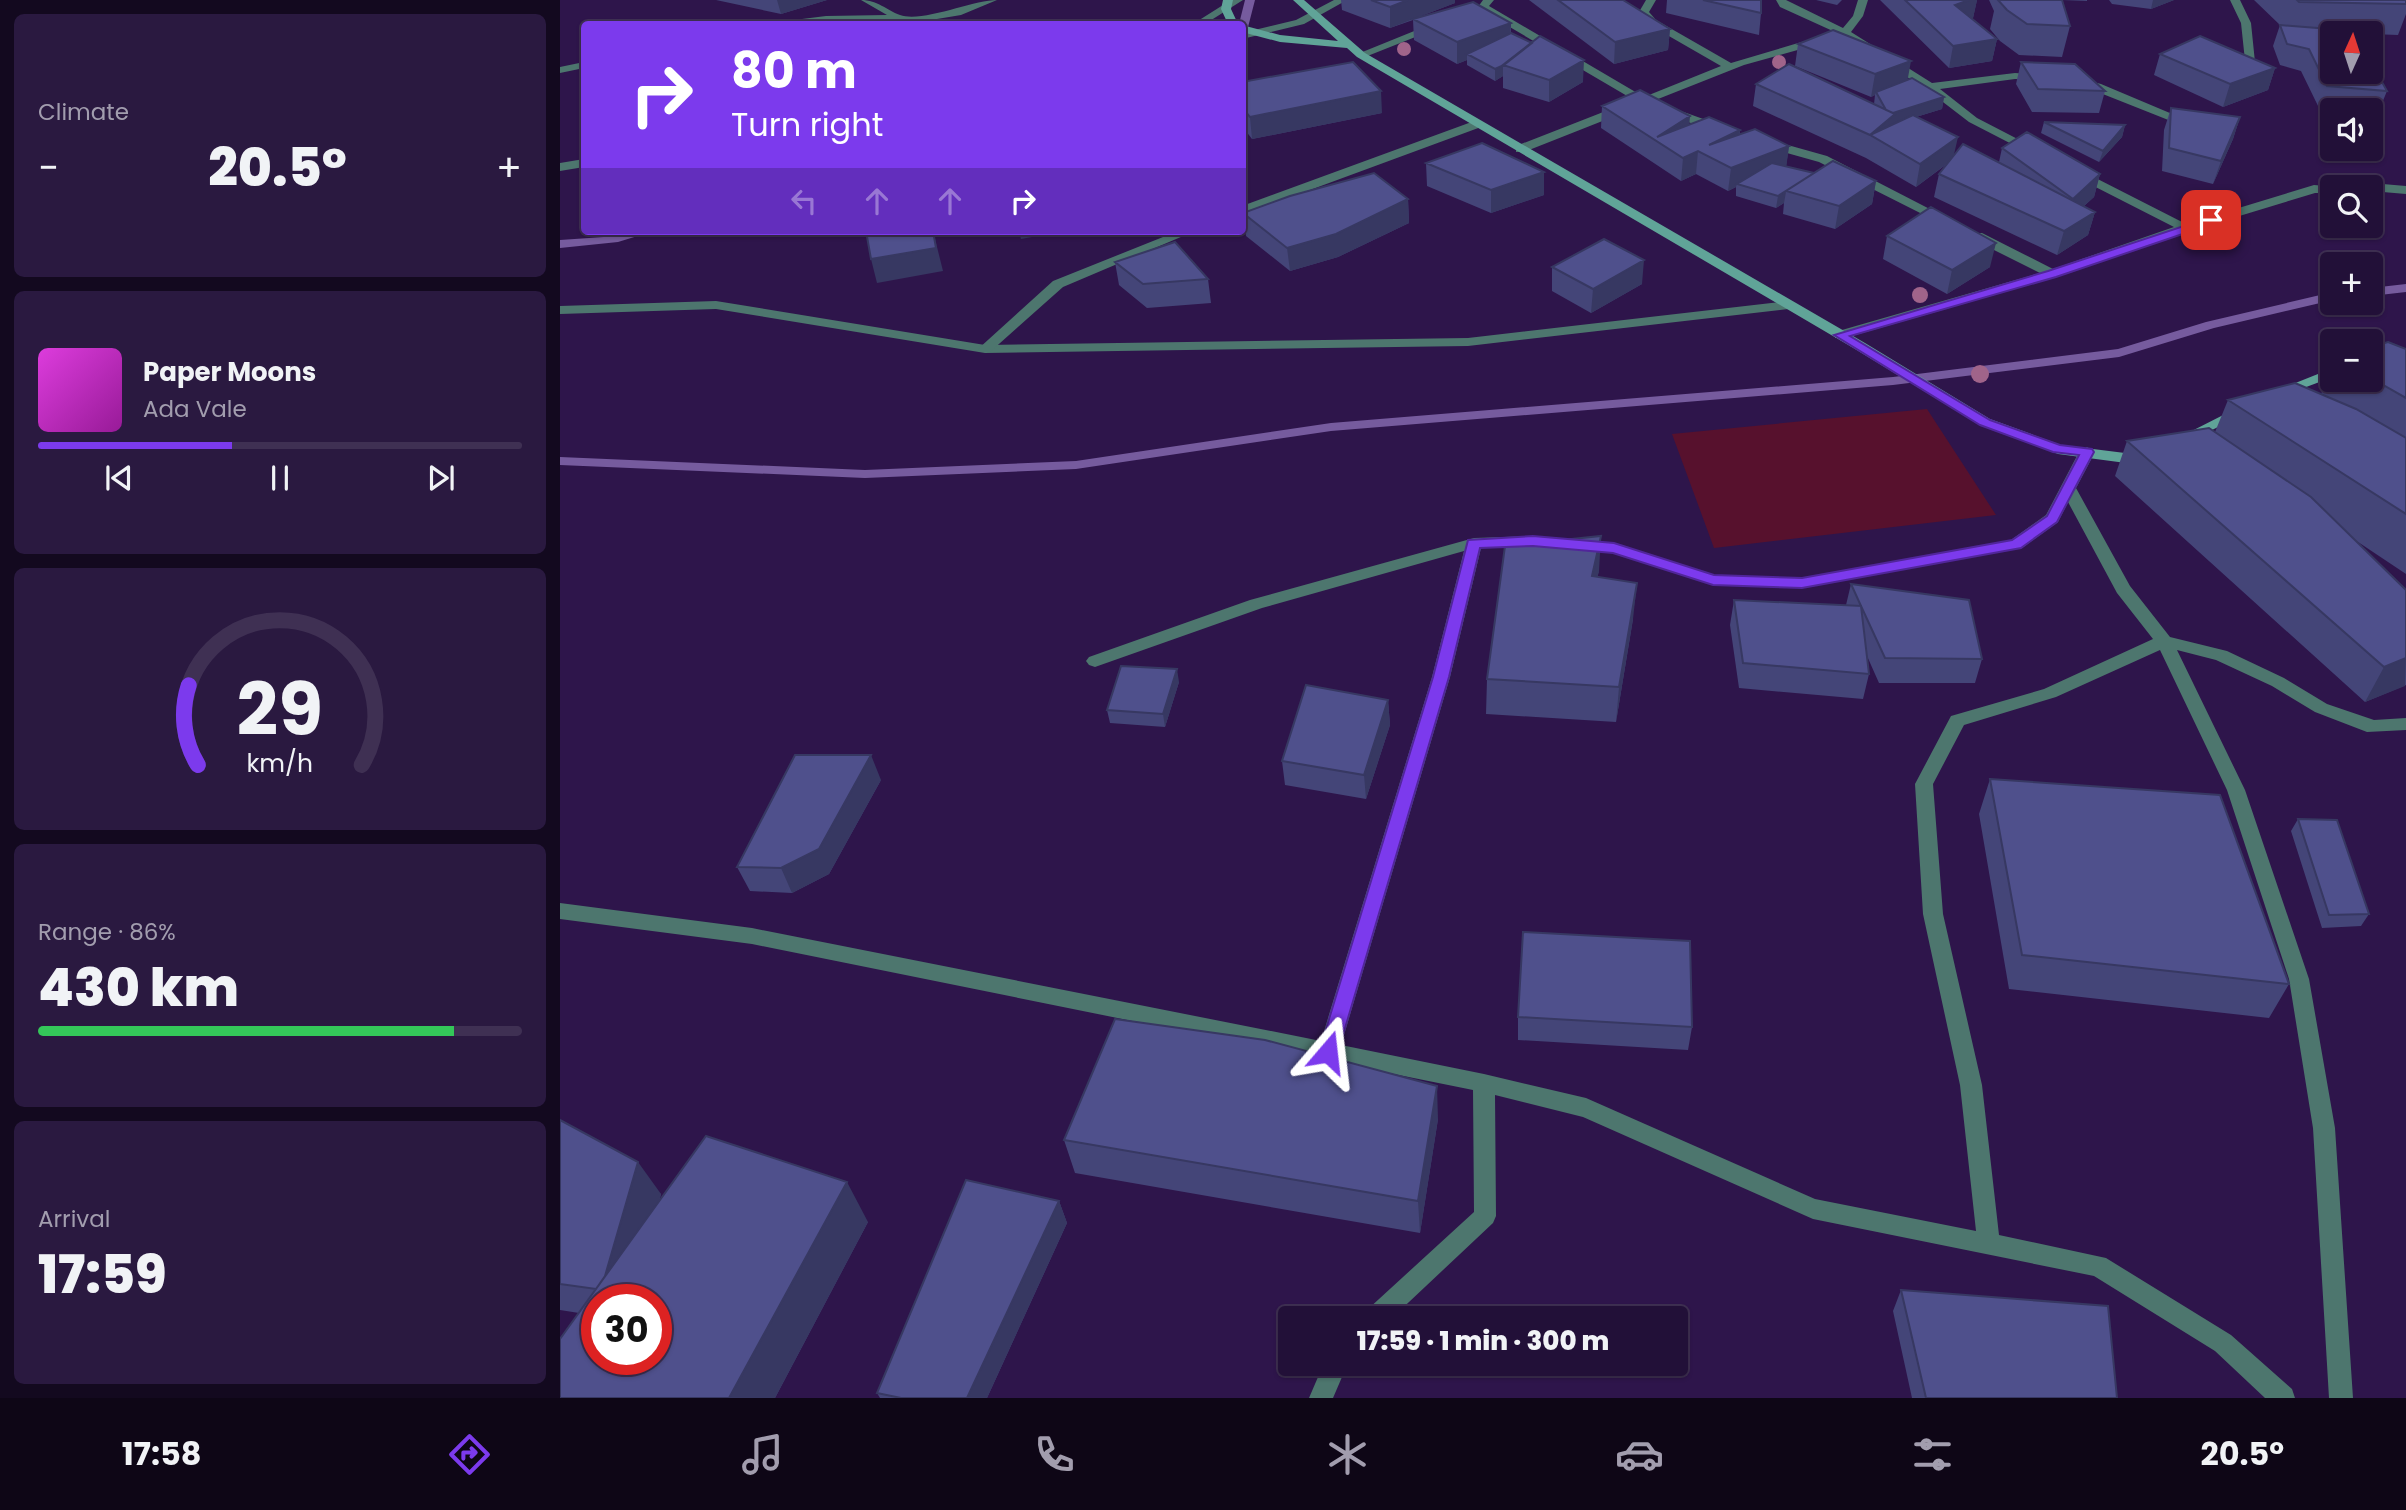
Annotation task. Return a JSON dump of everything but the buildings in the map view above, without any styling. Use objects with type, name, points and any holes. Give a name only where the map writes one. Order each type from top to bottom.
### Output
[{"type":"street","points":[[866,0],[906,21]]},
{"type":"street","points":[[810,21],[849,16],[899,18],[944,15],[992,0]]},
{"type":"street","points":[[1202,21],[1238,0]]},
{"type":"street","points":[[1298,0],[1361,55],[1477,124],[1860,346],[1985,422],[2058,449],[2126,458],[2171,446],[2261,401],[2320,377]]},
{"type":"street","points":[[1248,35],[1289,25],[1342,0]]},
{"type":"street","points":[[1651,0],[1644,12],[1652,22],[1730,67]]},
{"type":"street","points":[[1781,0],[1784,5],[1845,33],[1930,87],[1973,120],[2048,158]]},
{"type":"street","points":[[1520,149],[1730,67],[1845,33],[1858,16],[1863,0]]},
{"type":"street","points":[[2235,0],[2246,23],[2252,70]]},
{"type":"street","points":[[1471,12],[1486,3],[1643,101],[1696,123],[1823,159],[2052,274]]},
{"type":"street","points":[[1361,55],[1446,21]]},
{"type":"street","points":[[1248,35],[1347,45]]},
{"type":"street","points":[[560,70],[581,66]]},
{"type":"street","points":[[1930,87],[2015,76],[2056,77],[2097,86],[2203,130]]},
{"type":"street","points":[[1246,210],[1477,124]]},
{"type":"street","points":[[560,167],[581,164]]},
{"type":"street","points":[[2060,164],[2185,228]]},
{"type":"street","points":[[2383,188],[2406,190]]},
{"type":"street","points":[[1840,335],[2052,274],[2185,228],[2320,189]]},
{"type":"street","points":[[985,349],[1058,284],[1179,235]]},
{"type":"street","points":[[560,310],[716,306],[985,349],[1468,342],[1788,305]]},
{"type":"street","points":[[2261,401],[2295,408]]},
{"type":"street","points":[[1096,661],[1256,604],[1474,543],[1533,541],[1614,548],[1713,580],[1802,583],[2016,544],[2052,518],[2087,452]]},
{"type":"street","points":[[2068,488],[2123,589],[2164,641],[2236,790],[2299,979],[2324,1128],[2341,1398]]},
{"type":"street","points":[[1328,1052],[1441,677],[1474,543]]},
{"type":"street","points":[[1989,1244],[1970,1085],[1933,914],[1924,784],[1957,721],[2050,693],[2164,641],[2221,655],[2278,682],[2321,708],[2373,727],[2406,724]]},
{"type":"street","points":[[560,911],[752,936],[1485,1083],[1586,1108],[1813,1209],[2098,1266],[2223,1343],[2283,1398]]},
{"type":"street","points":[[1388,1306],[1485,1216],[1485,1083]]},
{"type":"street","points":[[1321,1398],[1330,1376]]},
{"type":"shaded area","points":[[1927,409],[1996,515],[1714,548],[1672,434]]},
{"type":"waterway","points":[[1245,21],[1250,0]]},
{"type":"waterway","points":[[560,244],[618,239],[633,235]]},
{"type":"waterway","points":[[2383,291],[2406,288]]},
{"type":"waterway","points":[[560,461],[865,474],[1076,465],[1331,427],[1893,381],[2119,353],[2210,325],[2320,299]]},
{"type":"route","points":[[1328,1052],[1441,677],[1474,543],[1533,541],[1614,548],[1713,580],[1802,583],[1909,566],[2016,544],[2052,518],[2087,452],[2058,449],[1985,422],[1840,335],[2052,274],[2211,220]]}]
